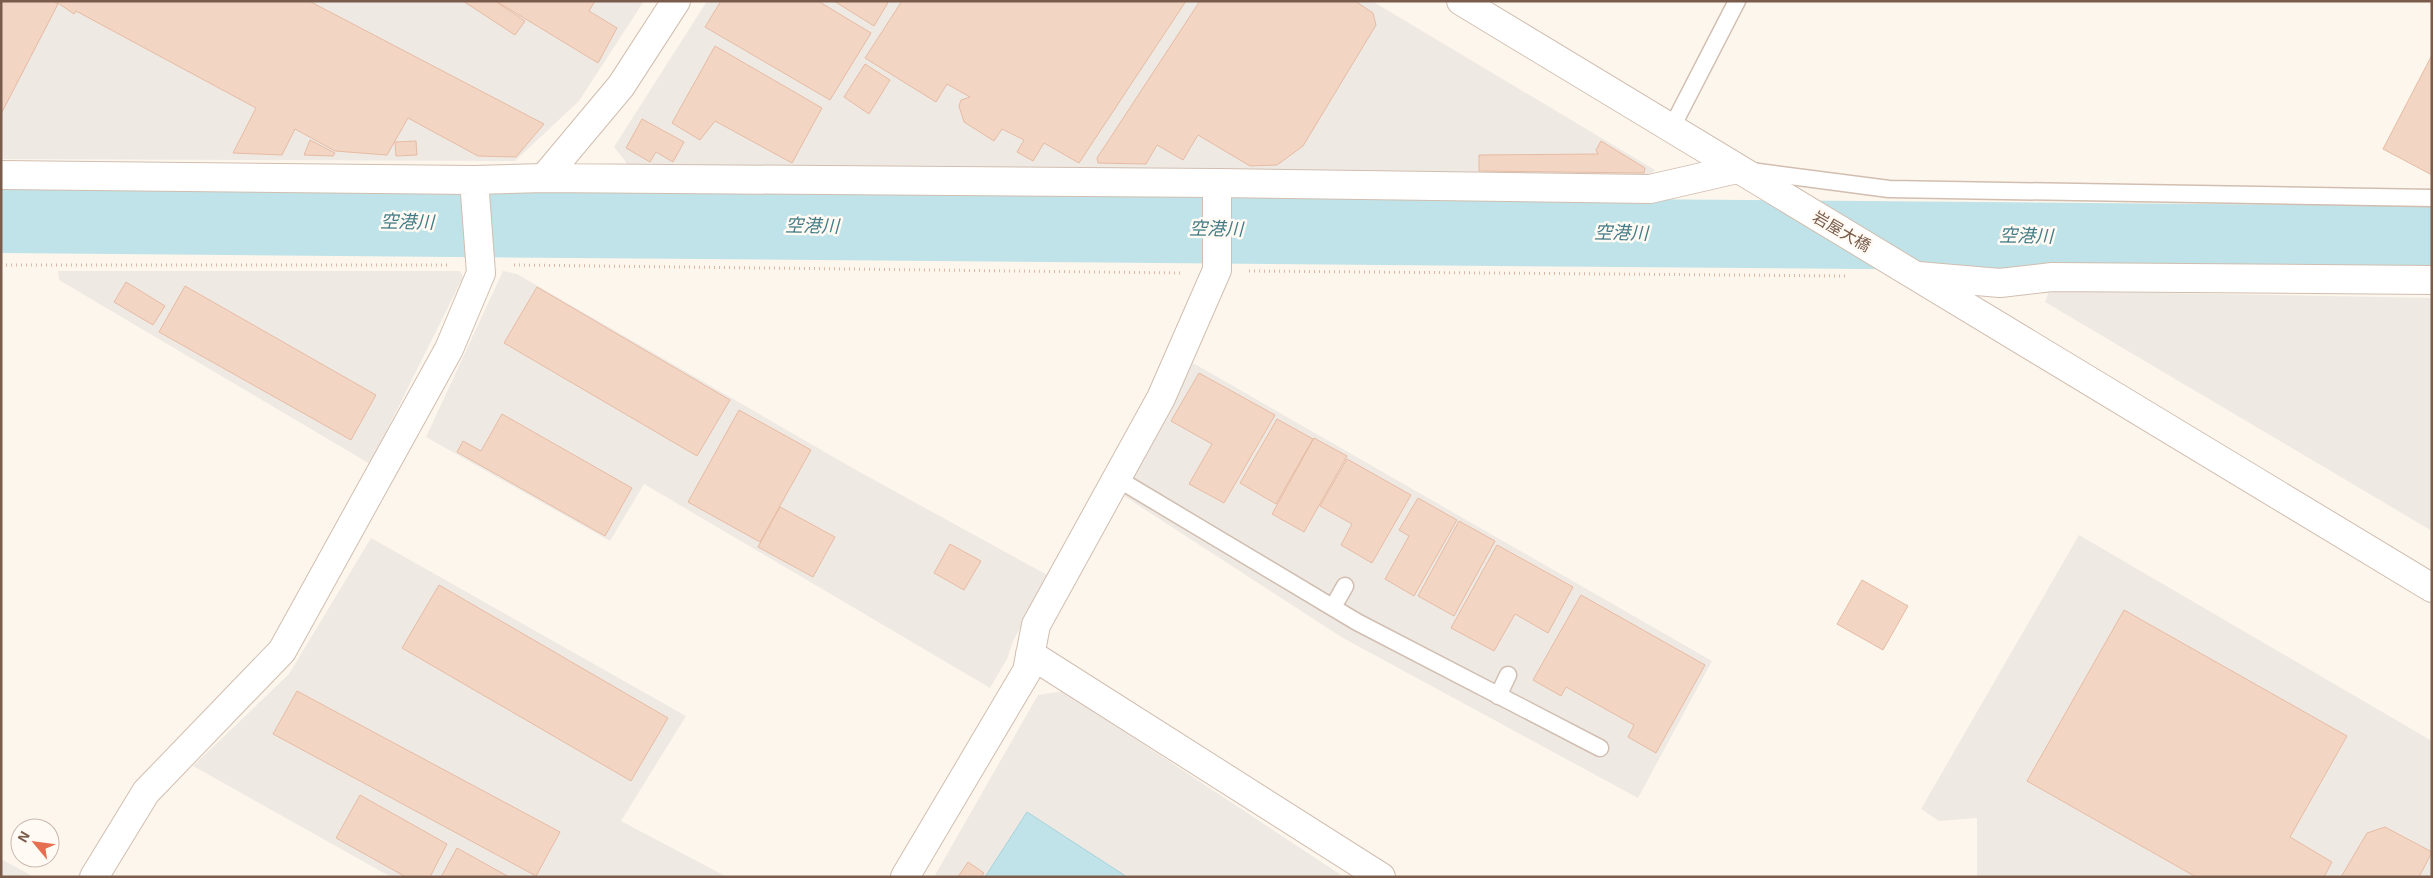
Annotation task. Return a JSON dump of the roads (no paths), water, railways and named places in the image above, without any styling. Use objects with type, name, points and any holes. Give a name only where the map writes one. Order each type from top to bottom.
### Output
[{"type":"street","points":[[544,178],[620,86],[676,1]]},
{"type":"street","name":"岩屋大橋","points":[[1461,1],[2432,588]]},
{"type":"street","points":[[1,175],[475,188],[544,178],[1217,191],[1650,189],[1737,169]]},
{"type":"street","points":[[94,877],[146,792],[282,651],[449,349],[481,273],[475,188]]},
{"type":"street","points":[[905,877],[1027,671],[1036,625],[1161,398],[1218,266],[1217,191]]},
{"type":"street","points":[[1918,276],[2000,283],[2052,277],[2432,280]]},
{"type":"street","points":[[1030,654],[1381,877]]},
{"type":"lane","points":[[1671,129],[1737,1]]},
{"type":"lane","points":[[1737,169],[1889,189],[2432,198]]},
{"type":"lane","points":[[1118,478],[1333,607],[1498,696],[1600,748]]},
{"type":"lane","points":[[1333,607],[1345,586]]},
{"type":"lane","points":[[1498,696],[1508,675]]},
{"type":"water","points":[[1027,812],[1127,877],[985,877]]},
{"type":"waterway","name":"空港川","points":[[1,219],[2432,240]]}]
